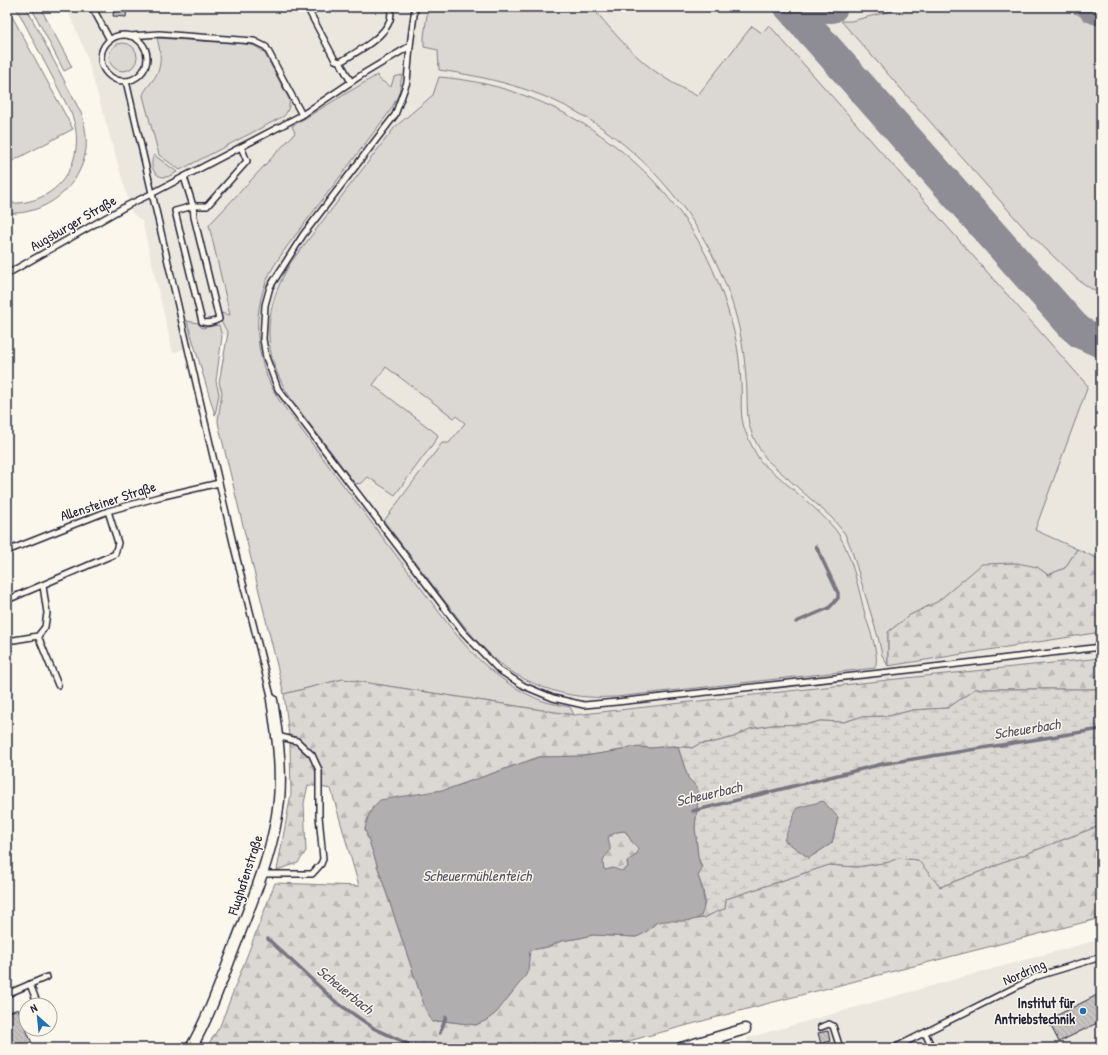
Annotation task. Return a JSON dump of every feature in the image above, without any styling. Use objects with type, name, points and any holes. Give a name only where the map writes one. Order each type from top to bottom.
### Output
[{"type":"street","name":"Flughafenstraße","points":[[190,1048],[199,1033],[214,999],[262,874],[275,824],[279,800],[280,779],[277,736],[272,700]]},
{"type":"street","points":[[689,1047],[746,1029]]},
{"type":"lane","points":[[92,7],[110,40]]},
{"type":"lane","points":[[316,7],[309,11],[335,60],[340,62],[351,82]]},
{"type":"lane","points":[[340,62],[371,43],[383,31],[390,21],[392,7]]},
{"type":"lane","points":[[415,7],[407,82],[395,115],[303,236],[270,287],[265,305],[263,339],[266,357],[278,389],[462,632],[499,670],[524,686],[543,694],[553,698],[584,704],[617,702],[895,672],[1101,647]]},
{"type":"lane","points":[[130,36],[137,39],[143,45],[147,60],[145,68],[134,79],[126,81],[116,80],[108,75],[102,66],[101,57],[104,48],[110,40],[123,35],[159,34],[254,41],[266,47],[302,115]]},
{"type":"lane","name":"Augsburger Straße","points":[[7,274],[128,205],[302,115],[351,82],[410,46]]},
{"type":"lane","points":[[126,81],[219,483],[272,700]]},
{"type":"lane","points":[[184,177],[193,206],[194,217],[219,319],[206,323],[202,322],[176,210],[193,206],[207,206],[246,161],[241,147]]},
{"type":"lane","name":"Allensteiner Straße","points":[[7,551],[108,511],[219,483]]},
{"type":"lane","points":[[7,600],[43,586],[115,554],[118,543],[108,511]]},
{"type":"lane","points":[[7,639],[14,640],[38,636],[45,627],[47,613],[43,586]]},
{"type":"lane","points":[[38,636],[58,685]]},
{"type":"lane","points":[[262,874],[312,874],[321,864],[323,859],[319,816],[319,770],[312,755],[297,740],[277,736]]},
{"type":"lane","name":"Nordring","points":[[894,1048],[925,1034],[1038,976],[1101,957]]},
{"type":"lane","points":[[7,994],[47,977]]},
{"type":"lane","points":[[30,984],[35,997]]},
{"type":"lane","points":[[821,1027],[829,1024],[832,1026],[840,1048]]},
{"type":"lane","points":[[925,1034],[932,1048]]},
{"type":"lane","points":[[715,1038],[720,1042],[721,1048]]},
{"type":"shaded area","points":[[66,7],[1101,7],[1101,663],[612,720],[343,679],[222,438],[214,410],[227,335],[173,353],[142,221],[132,213],[85,51]]},
{"type":"shaded area","points":[[1101,939],[1101,1048],[748,1048],[747,1038]]},
{"type":"green space","points":[[7,7],[73,129],[7,164]]},
{"type":"green space","points":[[16,7],[26,7],[82,115],[86,132],[86,149],[83,163],[77,175],[69,187],[59,196],[35,210],[21,213],[7,213],[7,203],[25,202],[41,197],[55,188],[65,177],[73,163],[76,147],[76,130],[71,113]]},
{"type":"green space","points":[[31,7],[40,7],[72,67],[64,71]]},
{"type":"green space","points":[[428,7],[592,7],[626,46],[644,63],[669,81],[697,96],[752,26],[762,33],[769,25],[1088,386],[1035,530],[1077,549],[1065,568],[1048,575],[1037,567],[982,565],[937,602],[910,615],[888,632],[888,666],[882,655],[851,548],[845,534],[832,518],[768,461],[754,439],[748,418],[747,385],[742,341],[730,295],[717,264],[701,234],[682,206],[660,179],[636,155],[610,134],[582,115],[548,98],[512,85],[476,76],[439,70],[438,50],[424,47]]},
{"type":"green space","points":[[908,7],[1060,7],[1101,24],[1101,293],[1090,288],[1077,279],[1025,229],[841,21],[851,21]]},
{"type":"green space","points":[[157,38],[246,44],[255,46],[264,52],[289,99],[287,112],[284,116],[180,170],[159,155],[143,96],[156,75],[160,65],[160,54]]},
{"type":"green space","points":[[123,43],[133,47],[137,57],[133,67],[123,71],[113,67],[109,57],[113,47]]},
{"type":"green space","points":[[377,75],[379,79],[391,87],[394,77],[402,75],[399,94],[390,111],[288,245],[272,269],[264,289],[260,305],[258,338],[260,354],[271,385],[279,400],[448,624],[468,648],[478,659],[502,679],[528,695],[553,704],[570,707],[574,715],[343,679],[284,694],[218,421],[222,392],[219,382],[228,333],[221,321],[220,313],[230,315],[209,225],[295,133],[292,126]]},
{"type":"green space","points":[[439,77],[478,82],[515,92],[551,106],[584,124],[616,146],[645,172],[671,200],[700,243],[712,267],[726,303],[737,349],[741,377],[742,419],[747,437],[760,460],[821,514],[840,537],[850,558],[874,643],[876,657],[875,668],[616,697],[570,695],[534,683],[506,668],[485,649],[467,629],[384,521],[442,443],[449,443],[465,423],[456,416],[454,418],[386,367],[373,385],[437,434],[438,437],[395,495],[368,477],[362,483],[355,484],[299,410],[280,379],[270,349],[270,319],[277,290],[291,262],[395,127],[433,95]]},
{"type":"green space","points":[[154,155],[177,172],[166,177],[158,175],[152,166]]},
{"type":"green space","points":[[187,321],[198,323],[202,328],[219,325],[222,337],[216,381],[219,394],[215,415]]},
{"type":"green space","points":[[1077,549],[1101,560],[1101,632],[888,666],[888,632],[910,615],[937,602],[982,564],[1017,563],[1037,567],[1048,575],[1065,568]]},
{"type":"green space","points":[[1101,658],[1101,689],[975,689],[948,708],[913,710],[889,716],[860,717],[844,722],[820,721],[809,724],[772,725],[750,729],[734,737],[699,744],[692,748],[673,746],[651,748],[630,747],[622,750],[585,756],[539,757],[448,789],[373,806],[365,829],[425,1008],[432,1022],[444,1021],[476,1025],[487,1020],[497,1012],[530,950],[548,947],[561,941],[592,935],[636,937],[648,931],[657,922],[666,920],[679,921],[705,918],[717,911],[725,909],[726,899],[829,865],[856,867],[888,862],[898,858],[919,860],[940,887],[1101,825],[1101,918],[758,1006],[603,1048],[206,1048],[220,1026],[275,883],[359,886],[331,789],[308,785],[304,803],[306,851],[298,863],[277,870],[291,794],[290,744],[284,694],[343,679],[574,715]]},
{"type":"green space","points":[[975,689],[1101,689],[1101,825],[940,887],[918,860],[898,858],[889,862],[856,867],[829,865],[726,899],[725,909],[696,919],[701,916],[705,903],[703,889],[698,876],[702,867],[698,857],[695,827],[698,800],[688,778],[678,747],[673,746],[692,748],[699,744],[734,737],[750,729],[772,725],[809,724],[820,721],[844,722],[860,717],[889,716],[913,710],[948,708]],"holes":[[[838,817],[832,843],[809,858]]]},
{"type":"green space","points":[[624,831],[636,844],[638,853],[627,861],[628,867],[624,870],[619,871],[613,868],[606,870],[604,869],[603,862],[610,848],[608,839],[609,836],[617,832]]},
{"type":"water","name":"Scheuermühlenteich","points":[[630,747],[678,747],[688,778],[698,790],[695,827],[698,857],[702,869],[698,876],[704,899],[703,912],[700,916],[690,921],[659,922],[640,936],[636,937],[592,935],[561,941],[548,947],[530,950],[526,975],[497,1012],[487,1020],[476,1025],[444,1021],[432,1022],[425,1008],[365,829],[368,817],[374,806],[380,800],[448,789],[539,757],[585,756],[622,750]],"holes":[[[624,831],[627,833],[631,841],[638,848],[637,854],[627,861],[628,867],[624,870],[613,868],[606,870],[604,869],[603,861],[610,851],[609,836],[617,832]]]},
{"type":"water","points":[[823,801],[838,817],[832,843],[809,858],[784,840],[797,808]]},
{"type":"building","points":[[114,7],[127,7],[126,17],[113,16]]},
{"type":"building","name":"Institut für Antriebstechnik","points":[[1101,993],[1101,1021],[1059,1042],[1048,1020]]},
{"type":"building","points":[[18,1009],[18,1037],[29,1037],[34,1048],[7,1048],[7,1013]]},
{"type":"building","points":[[828,1031],[830,1041],[821,1044],[818,1033]]},
{"type":"waterway","points":[[796,622],[829,608],[838,598],[838,593],[816,546]]},
{"type":"waterway","name":"Scheuerbach","points":[[693,811],[882,764],[1101,729]]},
{"type":"waterway","name":"Scheuerbach","points":[[268,939],[336,1002],[375,1029],[415,1047]]},
{"type":"waterway","name":"Scheuerbach","points":[[440,1033],[446,1017]]},
{"type":"taxiway","points":[[790,7],[1073,326],[1081,333],[1101,342]]},
{"type":"taxiway","points":[[824,7],[832,7]]},
{"type":"taxiway","points":[[1093,7],[1101,10]]},
{"type":"place","name":"Institut für Antriebstechnik","points":[[1083,1011]]}]
